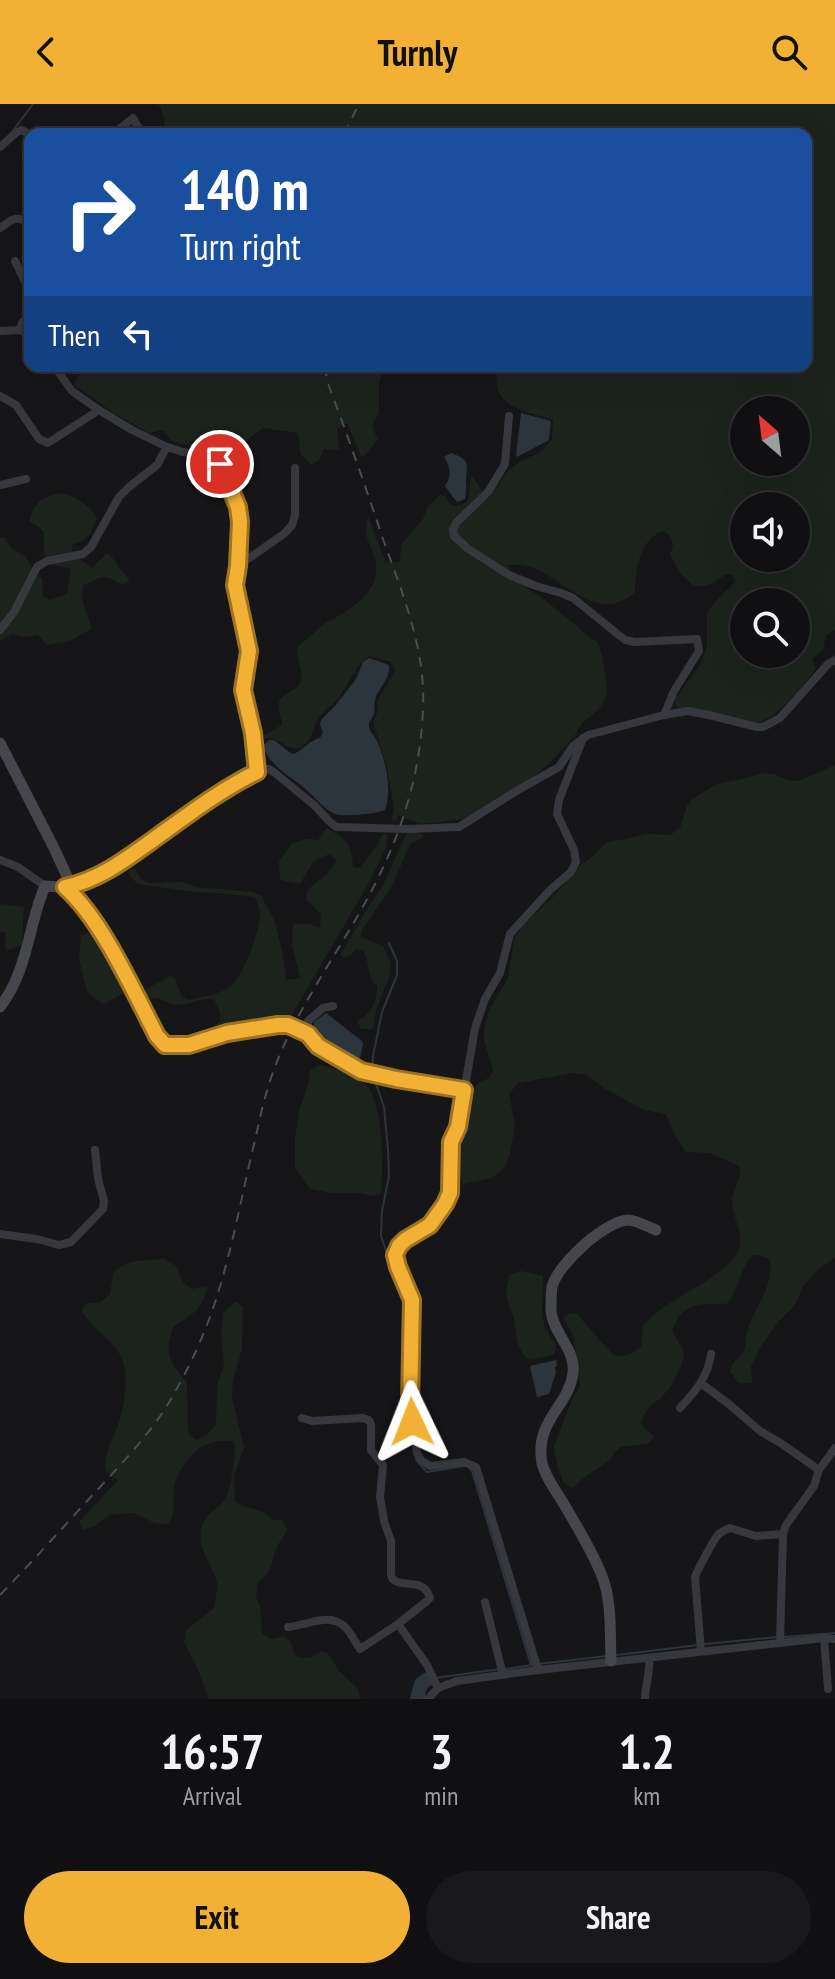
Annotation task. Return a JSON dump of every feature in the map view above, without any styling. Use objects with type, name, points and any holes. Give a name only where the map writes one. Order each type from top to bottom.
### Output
[{"type":"street","points":[[120,128],[133,118],[139,128]]},
{"type":"street","points":[[0,147],[17,132],[24,131]]},
{"type":"street","points":[[0,228],[12,219],[24,220]]},
{"type":"street","points":[[15,261],[24,280]]},
{"type":"street","points":[[20,330],[24,321]]},
{"type":"street","points":[[0,331],[24,332]]},
{"type":"street","points":[[58,372],[72,391],[132,430],[167,447],[208,455],[220,464],[238,507],[240,522],[235,585],[249,651],[243,690],[253,733],[257,772]]},
{"type":"street","points":[[0,396],[16,405],[39,439],[48,443],[99,410]]},
{"type":"street","points":[[509,416],[505,464],[488,492],[456,523],[454,536],[509,575],[573,598],[625,640],[697,639],[699,651],[674,691],[664,715]]},
{"type":"street","points":[[0,630],[14,612],[37,567],[47,561],[83,554],[91,547],[124,491],[157,465],[167,447]]},
{"type":"street","points":[[238,566],[292,525],[295,515],[295,468]]},
{"type":"street","points":[[0,485],[26,479]]},
{"type":"street","points":[[0,860],[18,867],[45,886],[68,886],[103,873],[205,803],[257,772],[269,769],[336,827],[459,827],[559,767],[573,746],[583,738],[607,729],[688,711],[763,727],[780,718],[835,660]]},
{"type":"street","points":[[538,1670],[476,1467],[464,1462],[430,1466],[417,1453],[410,1403],[412,1300],[395,1255],[405,1240],[430,1225],[450,1193],[451,1142],[458,1127],[475,1028],[485,999],[500,973],[510,934],[571,872],[576,862],[574,850],[557,814],[559,800],[583,738]]},
{"type":"street","points":[[0,743],[48,836],[68,886],[109,945],[157,1036],[165,1045],[196,1044],[227,1033],[288,1025],[308,1034],[318,1046],[361,1071],[464,1090]]},
{"type":"street","points":[[0,1007],[19,973],[45,886]]},
{"type":"street","points":[[296,1028],[323,1008],[333,1006]]},
{"type":"street","points":[[308,1021],[308,1034]]},
{"type":"street","points":[[0,1234],[59,1245],[71,1242],[103,1209],[95,1150]]},
{"type":"street","points":[[611,1661],[604,1580],[542,1467],[541,1446],[547,1423],[573,1374],[573,1361],[551,1314],[552,1285],[572,1257],[612,1224],[629,1220],[656,1230]]},
{"type":"street","points":[[680,1408],[702,1384],[711,1354]]},
{"type":"street","points":[[702,1384],[760,1431],[819,1470]]},
{"type":"street","points":[[288,1627],[328,1619],[338,1621],[360,1649],[430,1598],[426,1589],[392,1580],[391,1541],[380,1497],[383,1465],[371,1450],[369,1420],[312,1421],[302,1418]]},
{"type":"street","points":[[780,1642],[783,1534],[835,1448]]},
{"type":"street","points":[[701,1651],[695,1577],[717,1535],[730,1528],[756,1536],[783,1534]]},
{"type":"street","points":[[485,1602],[503,1675]]},
{"type":"street","points":[[398,1624],[427,1665],[434,1695],[457,1681],[780,1642],[835,1639]]},
{"type":"street","points":[[824,1638],[828,1689]]},
{"type":"street","points":[[645,1699],[649,1658]]},
{"type":"shaded area","points":[[157,104],[835,104],[835,630],[826,636],[823,649],[812,659],[816,668],[791,699],[759,723],[682,709],[675,705],[675,699],[701,664],[707,646],[707,614],[735,582],[729,574],[709,585],[694,586],[681,574],[670,555],[673,545],[669,534],[662,531],[643,549],[635,592],[621,601],[607,604],[593,602],[541,571],[525,565],[507,565],[514,579],[598,642],[603,659],[606,697],[599,709],[582,723],[550,763],[523,785],[469,817],[420,824],[398,815],[396,821],[391,820],[394,810],[391,788],[373,723],[378,710],[377,701],[395,671],[391,662],[369,656],[364,660],[339,697],[317,720],[303,746],[288,747],[270,737],[264,740],[260,749],[267,762],[260,761],[258,750],[261,736],[282,724],[280,699],[300,683],[298,646],[323,624],[353,606],[373,583],[376,564],[367,536],[368,516],[386,563],[400,562],[401,545],[440,495],[445,496],[452,506],[464,503],[469,496],[472,477],[488,499],[506,473],[519,462],[542,451],[552,439],[553,419],[519,410],[504,400],[497,385],[497,372],[812,372],[812,128],[165,128],[164,118]]},
{"type":"shaded area","points":[[84,372],[382,372],[379,412],[372,427],[378,439],[362,458],[347,423],[337,428],[339,450],[324,449],[319,460],[311,465],[300,453],[298,433],[263,428],[247,440],[247,456],[237,464],[234,473],[228,471],[219,457],[203,449],[172,441],[163,430],[149,433],[112,412],[74,385]]},
{"type":"shaded area","points":[[521,413],[551,421],[549,440],[517,457],[516,455]]},
{"type":"shaded area","points":[[451,453],[464,459],[467,465],[465,499],[457,502],[445,486],[450,472],[444,457]]},
{"type":"shaded area","points":[[60,493],[81,501],[97,518],[89,535],[73,544],[71,553],[92,568],[107,553],[129,582],[122,585],[103,578],[83,585],[83,603],[91,629],[70,641],[47,645],[38,635],[25,637],[12,634],[0,641],[0,538],[4,537],[11,548],[26,557],[36,576],[42,578],[43,596],[50,600],[67,594],[71,569],[52,564],[44,553],[44,532],[29,522],[39,502]]},
{"type":"shaded area","points":[[369,658],[389,665],[369,724],[385,766],[387,802],[385,810],[340,815],[332,813],[277,767],[263,746],[274,740],[294,754],[320,738],[323,732],[321,720],[356,679],[363,662]]},
{"type":"shaded area","points":[[835,765],[835,1258],[803,1286],[795,1305],[761,1346],[751,1366],[752,1383],[739,1383],[730,1372],[744,1351],[746,1334],[769,1279],[770,1259],[757,1255],[748,1261],[726,1304],[700,1304],[686,1309],[672,1331],[682,1348],[684,1356],[681,1366],[671,1386],[649,1407],[641,1421],[655,1437],[647,1444],[621,1447],[610,1460],[572,1488],[563,1482],[554,1446],[580,1386],[574,1337],[563,1318],[569,1313],[577,1314],[613,1355],[628,1355],[641,1347],[643,1325],[657,1312],[716,1274],[736,1255],[741,1240],[732,1202],[740,1171],[739,1166],[710,1153],[686,1152],[666,1114],[644,1110],[586,1075],[573,1073],[518,1083],[509,1094],[515,1125],[504,1168],[492,1178],[463,1184],[458,1170],[459,1138],[468,1094],[478,1083],[489,1078],[493,1070],[484,1031],[489,1010],[508,978],[514,939],[581,865],[606,843],[647,834],[670,835],[680,828],[692,799],[717,784],[764,773],[799,781]]},
{"type":"shaded area","points":[[327,828],[347,843],[353,867],[360,868],[382,834],[388,835],[386,847],[370,881],[286,1022],[215,1031],[211,1028],[220,1022],[220,1013],[214,999],[174,1005],[157,998],[141,998],[139,993],[170,976],[175,979],[182,997],[189,1000],[227,989],[241,973],[250,953],[260,913],[255,897],[138,884],[130,876],[128,866],[132,864],[141,879],[149,883],[184,882],[196,887],[253,892],[262,896],[276,927],[286,980],[300,978],[292,945],[293,924],[320,928],[321,914],[306,899],[307,890],[327,874],[337,860],[329,854],[313,862],[300,884],[280,880],[279,861],[292,844],[304,839],[318,840]]},
{"type":"shaded area","points":[[408,832],[420,833],[424,837],[410,844],[392,886],[362,930],[361,937],[383,946],[391,964],[373,1029],[361,1029],[357,1021],[372,1007],[377,986],[371,978],[363,950],[356,949],[344,958],[341,954],[383,886]]},
{"type":"shaded area","points":[[0,904],[24,907],[22,945],[6,951],[5,932],[0,931]]},
{"type":"shaded area","points":[[92,930],[112,960],[125,992],[104,1004],[87,992],[79,959],[81,935]]},
{"type":"shaded area","points":[[326,1013],[362,1041],[360,1059],[327,1046],[317,1036],[314,1022]]},
{"type":"shaded area","points":[[319,1065],[355,1076],[371,1092],[381,1136],[381,1194],[371,1196],[310,1189],[295,1167],[299,1111],[310,1071]]},
{"type":"shaded area","points":[[163,1258],[176,1266],[183,1282],[192,1289],[208,1286],[195,1311],[173,1327],[169,1344],[172,1363],[187,1382],[188,1434],[197,1440],[207,1435],[216,1424],[217,1386],[224,1365],[223,1313],[236,1301],[243,1307],[242,1349],[233,1380],[232,1398],[244,1447],[234,1476],[235,1501],[273,1520],[282,1520],[287,1530],[277,1547],[270,1570],[258,1582],[256,1596],[262,1633],[271,1639],[284,1636],[291,1642],[295,1656],[309,1658],[321,1651],[328,1654],[339,1671],[357,1688],[361,1699],[209,1699],[184,1643],[186,1630],[214,1608],[217,1583],[200,1537],[208,1516],[227,1496],[234,1441],[207,1444],[189,1458],[175,1482],[173,1512],[168,1524],[155,1523],[133,1513],[109,1515],[95,1526],[83,1530],[79,1522],[118,1480],[105,1470],[105,1462],[121,1416],[126,1384],[119,1353],[81,1310],[87,1303],[101,1302],[110,1294],[113,1273],[120,1267],[132,1262]]},
{"type":"shaded area","points":[[521,1271],[543,1276],[543,1319],[556,1345],[555,1354],[530,1360],[519,1347],[506,1290],[510,1274]]},
{"type":"shaded area","points":[[556,1360],[556,1372],[549,1394],[537,1397],[530,1366]]},
{"type":"waterway","points":[[12,132],[33,104]]},
{"type":"waterway","points":[[372,1072],[382,1012],[397,975],[397,961],[389,943]]},
{"type":"waterway","points":[[374,1078],[384,1107],[388,1150],[389,1176],[381,1236],[401,1285]]},
{"type":"waterway","points":[[416,1460],[427,1472],[464,1466]]},
{"type":"waterway","points":[[470,1469],[531,1665]]},
{"type":"waterway","points":[[784,1637],[835,1633]]},
{"type":"waterway","points":[[705,1644],[778,1637]]},
{"type":"waterway","points":[[617,1655],[698,1645]]},
{"type":"waterway","points":[[538,1664],[607,1656]]},
{"type":"waterway","points":[[506,1669],[532,1665]]},
{"type":"waterway","points":[[435,1678],[500,1669]]},
{"type":"waterway","points":[[417,1699],[421,1684],[428,1679]]},
{"type":"railway","points":[[347,128],[359,104]]},
{"type":"railway","points":[[0,1595],[138,1445],[165,1409],[188,1367],[208,1323],[224,1274],[263,1104],[277,1062],[304,1007],[379,876],[397,836],[410,794],[422,730],[423,686],[417,643],[326,372]]},
{"type":"route","points":[[220,464],[234,494],[240,522],[235,585],[249,651],[243,690],[253,733],[257,772],[205,803],[120,863],[65,887],[77,898],[109,945],[157,1036],[165,1045],[196,1044],[227,1033],[288,1025],[308,1034],[318,1046],[361,1071],[464,1090],[458,1127],[451,1142],[450,1193],[430,1225],[405,1240],[395,1255],[412,1300],[412,1422]]}]
